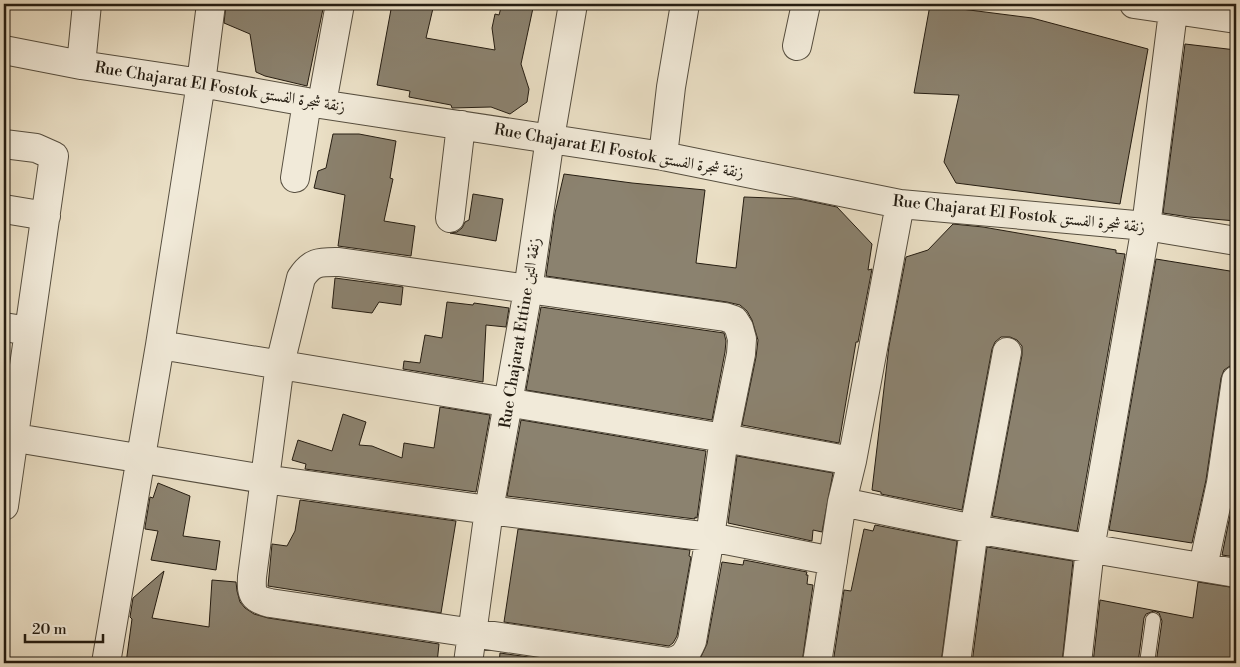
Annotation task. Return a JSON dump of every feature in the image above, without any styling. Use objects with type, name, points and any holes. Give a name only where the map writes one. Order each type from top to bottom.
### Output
[{"type":"street","points":[[81,65],[86,4]]},
{"type":"street","points":[[106,663],[160,345],[201,83],[211,4]]},
{"type":"street","points":[[295,178],[340,4]]},
{"type":"street","name":"Rue Chajarat Ettine زنقة التين","points":[[468,663],[489,510],[528,290],[550,138],[573,4]]},
{"type":"street","points":[[663,156],[671,87],[685,4]]},
{"type":"street","points":[[797,46],[806,4]]},
{"type":"street","points":[[1134,4],[1174,6],[1236,19]]},
{"type":"street","points":[[1077,663],[1090,549],[1146,226],[1174,6]]},
{"type":"street","name":"Rue Chajarat El Fostok زنقة شجرة الفستق","points":[[4,50],[81,65],[315,103],[663,156],[900,204],[1146,226],[1236,241]]},
{"type":"street","points":[[450,218],[461,125]]},
{"type":"street","points":[[4,144],[36,148],[54,156],[46,216],[16,329],[4,506]]},
{"type":"street","points":[[817,663],[842,502],[852,461],[900,204]]},
{"type":"street","points":[[4,209],[46,216]]},
{"type":"street","points":[[339,262],[725,317],[734,320],[739,328],[742,339],[741,354],[724,438],[710,537],[692,641],[688,651],[678,660],[670,662],[472,634],[301,606],[270,603],[254,597],[251,590],[252,578],[280,364],[301,278],[307,269],[316,263],[339,262]]},
{"type":"street","points":[[160,345],[724,438],[852,461]]},
{"type":"street","points":[[956,663],[974,529],[1007,352]]},
{"type":"street","points":[[1203,567],[1220,483],[1236,380]]},
{"type":"street","points":[[8,437],[264,479],[489,510],[710,537],[833,561]]},
{"type":"street","points":[[842,502],[974,529],[1236,573]]},
{"type":"lane","points":[[1148,663],[1153,620]]},
{"type":"building","points":[[226,4],[324,4],[307,86],[256,72],[250,34],[224,23]]},
{"type":"building","points":[[392,4],[434,4],[426,38],[495,50],[492,28],[495,14],[499,15],[502,4],[514,4],[533,8],[521,64],[529,89],[527,102],[510,114],[491,107],[452,108],[451,105],[409,97],[410,91],[377,85]]},
{"type":"building","points":[[930,5],[1032,18],[1148,49],[1120,204],[956,183],[944,162],[959,95],[914,93]]},
{"type":"building","points":[[1185,44],[1236,50],[1236,221],[1163,213]]},
{"type":"building","points":[[333,134],[359,134],[396,141],[390,178],[393,179],[384,221],[415,226],[411,256],[338,246],[345,195],[314,188],[318,171],[326,168]]},
{"type":"building","points":[[564,174],[705,190],[696,263],[736,268],[744,197],[799,199],[837,207],[872,244],[868,270],[872,269],[858,342],[856,342],[839,443],[742,425],[758,340],[752,320],[747,311],[740,305],[546,276],[555,213]]},
{"type":"building","points":[[473,194],[503,199],[496,241],[450,233],[457,232],[469,220]]},
{"type":"building","points":[[953,224],[983,227],[1116,250],[1116,253],[1125,254],[1077,531],[992,516],[1022,355],[1022,346],[1017,340],[1010,337],[1001,337],[995,342],[992,349],[962,510],[881,494],[881,492],[872,490],[889,346],[906,257],[928,250]]},
{"type":"building","points":[[1156,259],[1236,272],[1236,365],[1224,370],[1221,378],[1206,480],[1192,543],[1109,530]]},
{"type":"building","points":[[335,278],[403,287],[401,305],[379,302],[372,313],[332,308]]},
{"type":"building","points":[[447,302],[473,305],[474,303],[509,308],[506,327],[486,325],[483,382],[403,369],[404,361],[420,363],[425,335],[442,338]]},
{"type":"building","points":[[541,307],[724,333],[726,341],[725,352],[712,420],[526,390]]},
{"type":"building","points":[[440,407],[490,415],[476,492],[305,469],[306,464],[292,460],[298,440],[332,451],[343,414],[366,422],[359,445],[372,446],[402,458],[404,443],[434,448]]},
{"type":"building","points":[[521,420],[706,451],[697,518],[507,496]]},
{"type":"building","points":[[737,456],[833,473],[822,532],[813,530],[812,541],[728,523]]},
{"type":"building","points":[[158,483],[190,496],[183,536],[220,541],[216,570],[151,560],[158,531],[145,529],[145,527],[150,497],[153,498]]},
{"type":"building","points":[[1236,486],[1236,557],[1222,555]]},
{"type":"building","points":[[300,500],[456,521],[441,613],[268,586],[272,544],[287,546],[295,531]]},
{"type":"building","points":[[875,525],[957,541],[941,663],[833,663],[844,590],[851,591],[864,529],[873,531]]},
{"type":"building","points":[[518,529],[690,550],[689,556],[691,557],[677,636],[673,643],[669,646],[504,622]]},
{"type":"building","points":[[987,547],[1073,561],[1062,663],[972,663]]},
{"type":"building","points":[[744,560],[807,572],[807,584],[813,585],[802,663],[698,663],[707,644],[722,562],[743,565]]},
{"type":"building","points":[[164,571],[152,618],[209,627],[212,580],[236,582],[240,602],[254,614],[268,618],[439,644],[437,663],[126,663],[133,598]]},
{"type":"building","points":[[1198,582],[1236,588],[1236,663],[1156,663],[1162,621],[1159,613],[1154,611],[1146,614],[1144,618],[1138,663],[1093,663],[1100,600],[1193,618]]},
{"type":"building","points":[[500,653],[571,663],[499,663]]}]
